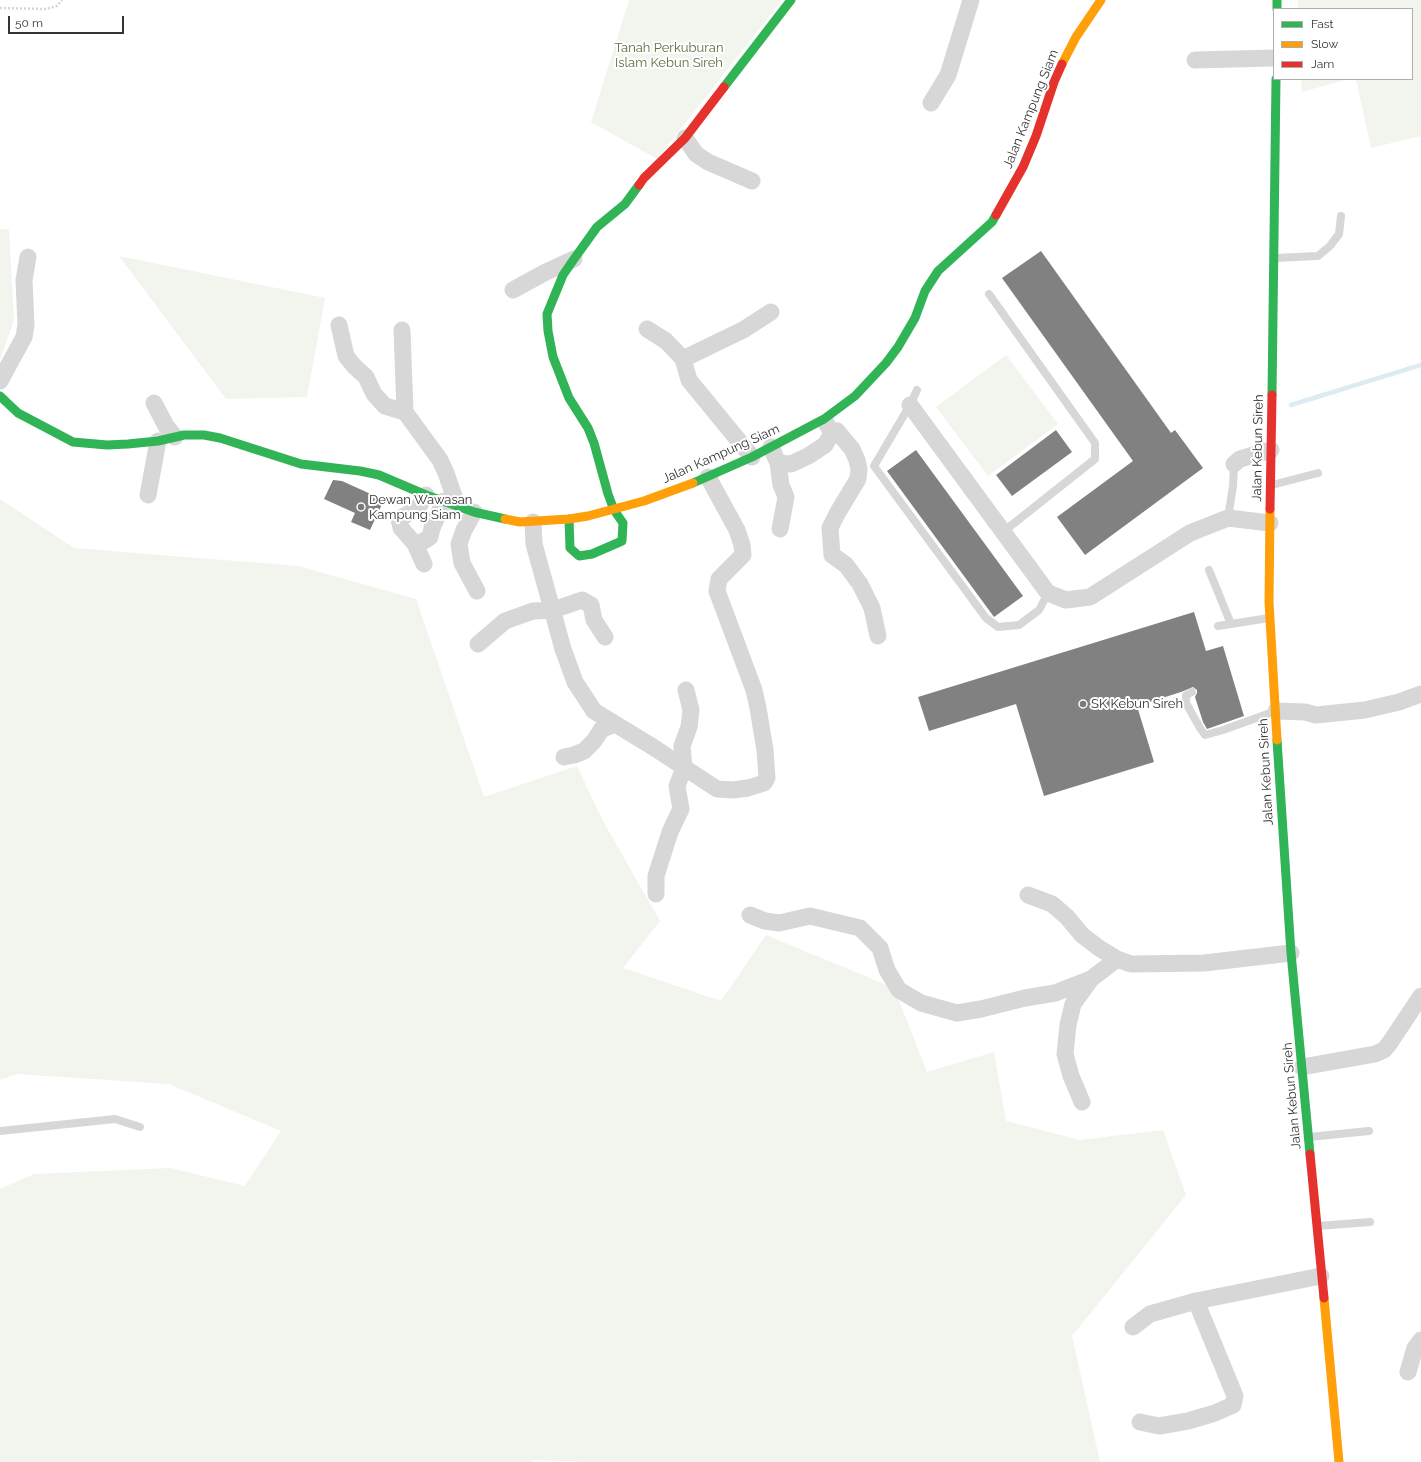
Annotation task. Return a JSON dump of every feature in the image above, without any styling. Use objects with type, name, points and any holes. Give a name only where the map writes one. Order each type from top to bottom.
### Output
[{"type":"street","points":[[569,519],[570,548],[579,556],[592,554],[622,541],[623,523],[614,510],[599,466],[594,443],[588,428],[567,392],[553,357],[548,331],[547,314],[552,300],[563,276],[597,228],[625,204],[644,178],[685,138],[791,0]]},
{"type":"street","points":[[931,103],[948,75],[971,0]]},
{"type":"street","name":"Jalan Kampung Siam","points":[[0,396],[18,413],[73,442],[107,445],[158,441],[184,435],[204,435],[220,438],[272,456],[301,464],[379,475],[426,495],[474,512],[520,522],[569,519],[614,510],[671,492],[708,477],[771,447],[828,426],[886,362],[898,347],[915,318],[925,291],[938,271],[992,222],[1023,167],[1036,136],[1054,82],[1064,58],[1101,0]]},
{"type":"street","points":[[1195,60],[1273,58]]},
{"type":"street","name":"Jalan Kebun Sireh","points":[[1276,80],[1270,618],[1291,953],[1339,1462]]},
{"type":"street","points":[[685,138],[696,154],[708,162],[752,181]]},
{"type":"street","points":[[0,381],[24,338],[26,325],[24,280],[28,257]]},
{"type":"street","points":[[513,290],[574,259]]},
{"type":"street","points":[[683,359],[743,330],[771,312]]},
{"type":"street","points":[[339,325],[346,356],[366,377],[374,394],[385,406],[405,412]]},
{"type":"street","points":[[647,329],[666,341],[683,359],[689,380],[752,457]]},
{"type":"street","points":[[402,330],[405,412],[440,460],[446,473],[450,503],[432,528],[430,537],[419,544],[415,544]]},
{"type":"street","points":[[914,397],[1003,532],[1048,593],[1066,600],[1090,597],[1190,533],[1228,518],[1270,522]]},
{"type":"street","points":[[154,403],[166,426],[175,437]]},
{"type":"street","points":[[778,463],[791,464],[808,456],[825,445],[828,426],[837,431],[852,449],[859,469],[858,479],[830,528],[832,555],[846,565],[860,584],[872,608],[878,636]]},
{"type":"street","points":[[148,494],[158,441]]},
{"type":"street","points":[[771,447],[778,463],[781,485],[786,497],[780,529]]},
{"type":"street","points":[[1234,464],[1240,459],[1271,450]]},
{"type":"street","points":[[533,522],[534,544],[563,649],[575,682],[594,711],[717,789],[734,790],[748,788],[764,783],[767,778],[765,750],[754,690],[717,591],[719,579],[743,555],[742,545],[737,530],[708,477]]},
{"type":"street","points":[[424,564],[415,544],[401,528],[399,519],[418,508],[426,495]]},
{"type":"street","points":[[474,512],[464,530],[459,544],[462,563],[477,591]]},
{"type":"street","points":[[478,644],[505,621],[533,611],[553,610],[582,600],[591,605],[594,620],[605,637]]},
{"type":"street","points":[[656,894],[656,876],[670,832],[681,809],[677,786],[684,768],[682,746],[689,727],[691,710],[686,690]]},
{"type":"street","points":[[1276,711],[1305,712],[1316,716],[1365,710],[1399,702],[1421,694]]},
{"type":"street","points":[[564,757],[574,755],[584,750],[594,741],[601,730],[614,724]]},
{"type":"street","points":[[1028,895],[1052,904],[1067,917],[1082,935],[1099,948],[1117,959],[1131,964],[1204,962],[1291,953]]},
{"type":"street","points":[[750,915],[765,921],[779,923],[810,916],[860,928],[880,948],[887,970],[899,990],[921,1003],[957,1014],[1055,993],[1091,979],[1117,959]]},
{"type":"street","points":[[1082,1102],[1071,1076],[1065,1054],[1068,1026],[1073,1004],[1091,979]]},
{"type":"street","points":[[1302,1067],[1375,1054],[1384,1050],[1390,1044],[1421,996]]},
{"type":"street","points":[[1133,1327],[1150,1314],[1196,1301],[1322,1276]]},
{"type":"street","points":[[1140,1422],[1159,1426],[1188,1421],[1215,1413],[1233,1405],[1235,1396],[1196,1301]]},
{"type":"street","points":[[1408,1372],[1415,1348],[1421,1340]]},
{"type":"lane","points":[[1274,258],[1318,256],[1330,246],[1338,234],[1341,216]]},
{"type":"lane","points":[[989,294],[1095,443],[1095,459],[1003,532]]},
{"type":"lane","points":[[914,397],[874,466],[986,618],[998,627],[1019,625],[1039,610],[1048,593]]},
{"type":"lane","points":[[1228,518],[1233,486],[1234,464]]},
{"type":"lane","points":[[1271,485],[1318,473]]},
{"type":"lane","points":[[1209,570],[1231,624]]},
{"type":"lane","points":[[1218,626],[1270,618]]},
{"type":"lane","points":[[1192,692],[1186,695],[1186,703],[1205,734],[1223,730],[1276,711]]},
{"type":"lane","points":[[0,1131],[115,1119],[140,1127]]},
{"type":"lane","points":[[1308,1137],[1369,1131]]},
{"type":"lane","points":[[1317,1226],[1370,1222]]},
{"type":"path","points":[[0,8],[46,9],[57,6],[62,0]]},
{"type":"green space","name":"Tanah Perkuburan Islam Kebun Sireh","points":[[629,0],[782,0],[657,159],[591,122]]},
{"type":"green space","points":[[1298,0],[1421,0],[1421,136],[1371,148],[1356,80],[1413,80],[1413,8],[1298,8]]},
{"type":"green space","points":[[1301,80],[1344,80],[1302,92]]},
{"type":"green space","points":[[0,229],[9,230],[14,320],[0,360]]},
{"type":"green space","points":[[119,256],[325,298],[307,397],[226,399]]},
{"type":"green space","points":[[1006,355],[1058,424],[988,476],[936,407]]},
{"type":"green space","points":[[0,499],[74,548],[298,566],[416,599],[484,797],[577,766],[603,821],[660,921],[623,968],[721,1001],[766,935],[894,988],[927,1072],[994,1052],[1006,1121],[1080,1140],[1163,1130],[1186,1195],[1072,1336],[1100,1462],[592,1462],[533,1460],[531,1462],[0,1462],[0,1189],[34,1174],[170,1168],[245,1186],[281,1131],[169,1084],[16,1074],[0,1080]]},
{"type":"building","points":[[1041,251],[1171,433],[1175,430],[1203,468],[1085,555],[1057,517],[1133,461],[1002,278]]},
{"type":"building","points":[[1056,430],[1072,452],[1012,496],[996,475]]},
{"type":"building","points":[[916,450],[1023,596],[994,617],[887,471]]},
{"type":"building","name":"Dewan Wawasan Kampung Siam","points":[[333,480],[342,481],[384,500],[370,530],[351,522],[355,513],[324,499]]},
{"type":"building","points":[[1194,612],[1206,651],[1223,646],[1244,716],[1207,729],[1203,722],[1195,697],[1197,690],[1193,687],[1137,706],[1154,762],[1044,796],[1016,704],[929,731],[918,697]]},
{"type":"waterway","points":[[1291,405],[1421,365]]},
{"type":"traffic: fast","points":[[724,87],[791,0]]},
{"type":"traffic: fast","points":[[1277,0],[1277,8]]},
{"type":"traffic: fast","points":[[1272,395],[1276,80]]},
{"type":"traffic: fast","points":[[569,519],[570,548],[579,556],[592,554],[622,541],[623,523],[614,510],[608,494],[594,443],[588,428],[569,398],[553,357],[548,331],[547,314],[563,275],[574,259],[597,227],[625,204],[639,185]]},
{"type":"traffic: fast","points":[[693,483],[752,457],[824,419],[855,396],[886,363],[898,347],[915,318],[925,291],[938,271],[992,222],[996,215]]},
{"type":"traffic: fast","points":[[0,396],[18,413],[73,442],[107,445],[128,444],[158,441],[184,435],[204,435],[220,438],[301,464],[360,471],[379,475],[426,495],[474,512],[505,519]]},
{"type":"traffic: fast","points":[[1277,740],[1291,953],[1310,1154]]},
{"type":"traffic: slow","points":[[1062,64],[1076,37],[1101,0]]},
{"type":"traffic: slow","points":[[505,519],[520,522],[569,519],[588,516],[644,501],[693,483]]},
{"type":"traffic: slow","points":[[1270,509],[1269,602],[1277,740]]},
{"type":"traffic: slow","points":[[1324,1298],[1339,1462]]},
{"type":"traffic: jam","points":[[996,215],[1023,167],[1062,64]]},
{"type":"traffic: jam","points":[[639,185],[644,178],[685,138],[724,87]]},
{"type":"traffic: jam","points":[[1270,509],[1272,395]]},
{"type":"traffic: jam","points":[[1310,1154],[1324,1298]]},
{"type":"place","name":"Dewan Wawasan Kampung Siam","points":[[361,507]]},
{"type":"place","name":"SK Kebun Sireh","points":[[1083,704]]}]
